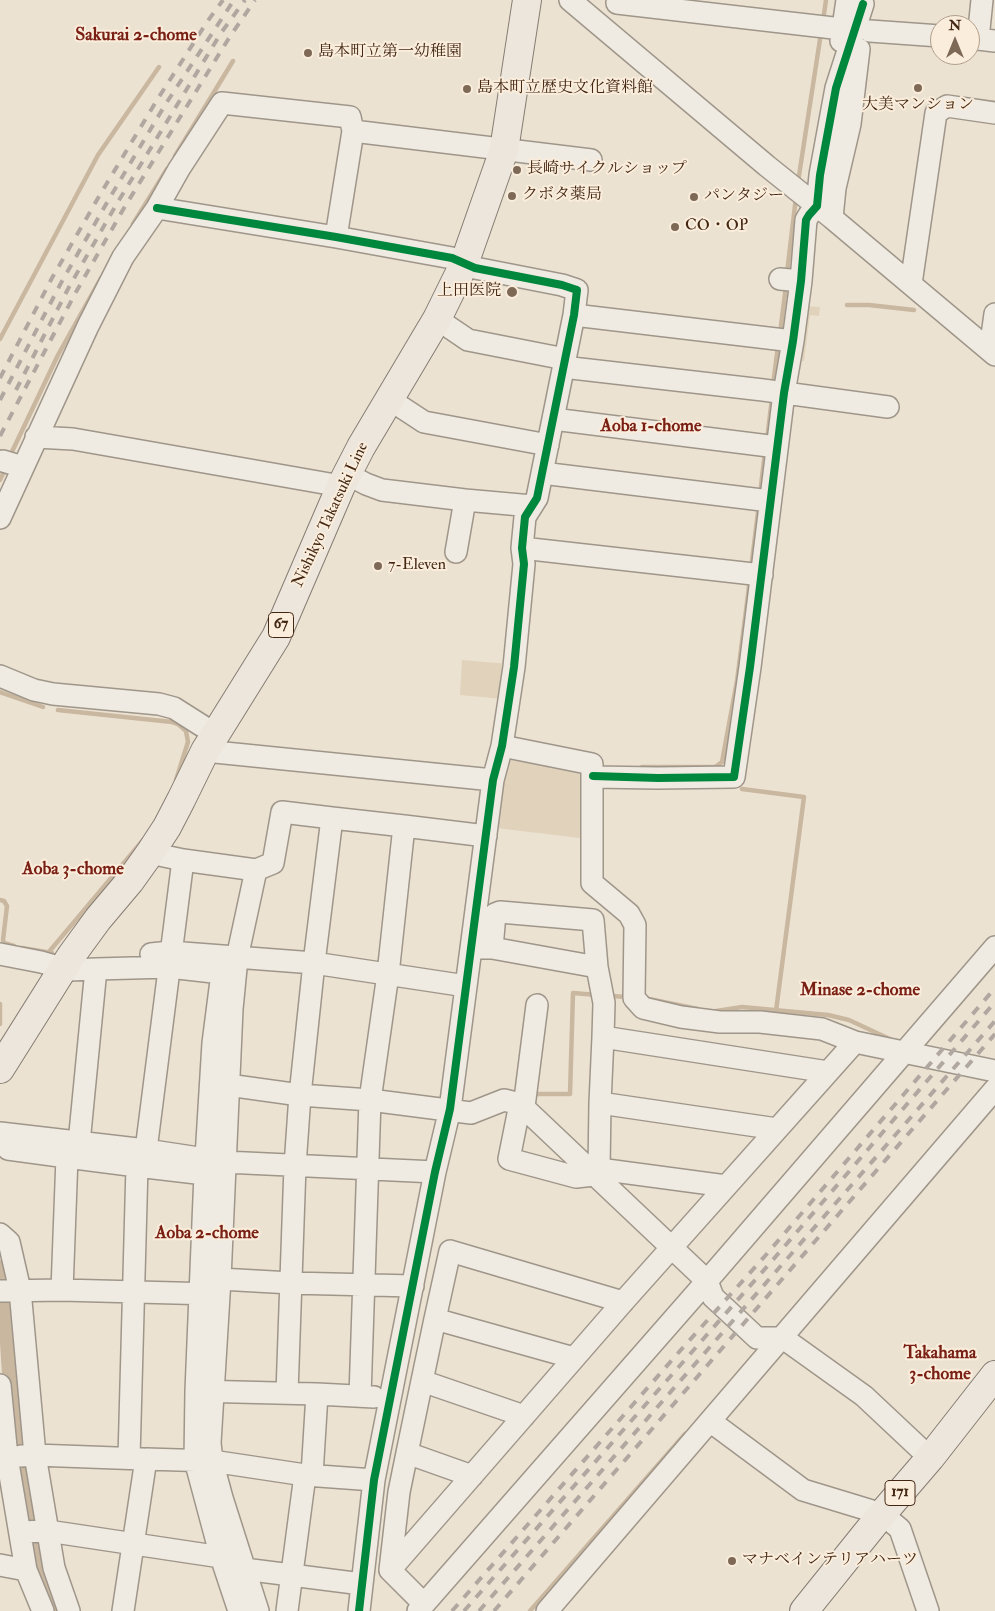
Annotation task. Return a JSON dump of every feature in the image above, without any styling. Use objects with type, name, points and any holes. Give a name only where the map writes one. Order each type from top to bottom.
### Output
[{"type":"main road","name":"Nishikyo Takatsuki Line","points":[[0,1069],[66,962],[150,854],[178,807],[210,743],[276,638],[344,480],[361,447],[437,319],[464,264],[504,150],[527,0]]},
{"type":"main road","name":"171","points":[[804,1611],[930,1458],[995,1375]]},
{"type":"street","points":[[570,0],[992,352]]},
{"type":"street","points":[[981,39],[982,0]]},
{"type":"street","points":[[604,28],[617,1],[842,29]]},
{"type":"street","points":[[824,212],[820,175],[845,92],[870,31],[862,1]]},
{"type":"street","points":[[845,92],[842,29],[862,1]]},
{"type":"street","points":[[845,92],[862,1]]},
{"type":"street","points":[[870,31],[930,35]]},
{"type":"street","points":[[0,518],[88,326],[123,257],[157,208],[179,169],[222,103],[350,117],[353,132],[336,237]]},
{"type":"street","points":[[911,284],[936,113],[947,106],[995,113]]},
{"type":"street","points":[[353,132],[591,160]]},
{"type":"street","points":[[157,208],[452,258],[475,268],[562,285],[577,290],[574,315],[537,498],[525,517],[522,548],[524,564],[514,667],[502,746],[493,780],[486,836],[482,948]]},
{"type":"street","points":[[502,746],[593,772],[658,778],[734,777],[762,575],[762,516],[769,446],[792,280],[806,220],[824,212]]},
{"type":"street","points":[[992,352],[995,314]]},
{"type":"street","points":[[574,315],[783,339]]},
{"type":"street","points":[[437,319],[468,340],[564,363],[888,407]]},
{"type":"street","points":[[389,399],[424,422],[548,445]]},
{"type":"street","points":[[553,419],[769,446]]},
{"type":"street","points":[[36,437],[73,439],[344,480],[366,484],[382,490],[532,506]]},
{"type":"street","points":[[3,460],[23,467]]},
{"type":"street","points":[[542,473],[762,516]]},
{"type":"street","points":[[456,552],[465,500]]},
{"type":"street","points":[[522,548],[762,575]]},
{"type":"street","points":[[0,676],[34,690],[53,694],[159,704],[174,708],[210,743],[493,780]]},
{"type":"street","points":[[593,772],[592,883],[629,914],[635,925],[634,995],[643,1008],[681,1017],[720,1022],[760,1022],[822,1029],[855,1042],[995,1070]]},
{"type":"street","points":[[150,854],[256,870],[273,863],[282,812],[486,836]]},
{"type":"street","points":[[287,1393],[295,1166],[300,1094],[332,818]]},
{"type":"street","points":[[360,1396],[370,1100],[388,974],[404,826]]},
{"type":"street","points":[[123,1611],[134,1544],[138,1459],[135,1292],[142,1158],[183,860]]},
{"type":"street","points":[[211,1165],[228,1085],[238,958],[256,870]]},
{"type":"street","points":[[359,1611],[374,1480],[435,1172],[455,1110],[466,986],[495,914],[500,912],[593,920],[597,966],[603,995],[604,1037],[596,1172]]},
{"type":"street","points":[[623,1302],[450,1251],[399,1492],[390,1570],[421,1607],[707,1281],[995,947]]},
{"type":"street","points":[[482,948],[597,966]]},
{"type":"street","points":[[0,954],[41,962],[238,958],[314,963],[466,986]]},
{"type":"street","points":[[66,962],[68,970],[96,969],[169,960],[222,973],[213,1043],[211,1165],[213,1289],[204,1391],[210,1443],[204,1461],[235,1561],[258,1611]]},
{"type":"street","points":[[62,1290],[73,1150],[96,969]]},
{"type":"street","points":[[537,1005],[509,1159],[576,1177],[596,1172],[726,1186]]},
{"type":"street","points":[[604,1037],[828,1072]]},
{"type":"street","points":[[390,1570],[623,1302],[855,1042]]},
{"type":"street","points":[[228,1085],[471,1113],[504,1100],[520,1102],[596,1172],[707,1281],[712,1297],[757,1338],[774,1338],[864,1396],[930,1458]]},
{"type":"street","points":[[546,1611],[710,1421],[774,1338],[995,1089]]},
{"type":"street","points":[[600,1102],[777,1129]]},
{"type":"street","points":[[0,1133],[73,1150]]},
{"type":"street","points":[[0,1148],[73,1150],[211,1165],[368,1168],[435,1172]]},
{"type":"street","points":[[0,1234],[9,1242],[10,1290],[35,1455],[54,1568],[69,1611]]},
{"type":"street","points":[[10,1290],[135,1292],[291,1283],[413,1286]]},
{"type":"street","points":[[435,1319],[574,1358]]},
{"type":"street","points":[[422,1381],[524,1416]]},
{"type":"street","points":[[0,1385],[7,1457],[26,1570],[43,1611]]},
{"type":"street","points":[[204,1391],[317,1394],[391,1399]]},
{"type":"street","points":[[287,1611],[308,1475],[317,1394]]},
{"type":"street","points":[[710,1421],[803,1490],[882,1514],[900,1529],[928,1611]]},
{"type":"street","points":[[407,1453],[472,1476]]},
{"type":"street","points":[[7,1457],[35,1455],[204,1461],[308,1475],[374,1480]]},
{"type":"street","points":[[20,1532],[48,1531],[134,1544],[235,1561],[292,1575],[362,1584]]},
{"type":"street","points":[[235,1561],[238,1611]]},
{"type":"street","points":[[0,1566],[26,1570]]},
{"type":"shaded area","points":[[801,306],[820,307],[819,316],[810,315],[804,361],[793,361]]},
{"type":"shaded area","points":[[462,660],[509,664],[503,699],[460,695]]},
{"type":"shaded area","points":[[510,760],[583,770],[588,839],[496,828],[506,763]]},
{"type":"waterway","points":[[823,21],[826,0]]},
{"type":"waterway","points":[[798,182],[821,33]]},
{"type":"waterway","points":[[175,156],[233,61]]},
{"type":"waterway","points":[[0,339],[98,155],[159,67]]},
{"type":"waterway","points":[[133,224],[167,169]]},
{"type":"waterway","points":[[787,273],[796,197]]},
{"type":"waterway","points":[[9,458],[58,355],[101,278]]},
{"type":"waterway","points":[[780,333],[786,286]]},
{"type":"waterway","points":[[847,305],[869,305],[914,310]]},
{"type":"waterway","points":[[773,385],[778,346]]},
{"type":"waterway","points":[[767,440],[772,398]]},
{"type":"waterway","points":[[760,494],[765,452]]},
{"type":"waterway","points":[[0,480],[6,467]]},
{"type":"waterway","points":[[751,569],[759,504]]},
{"type":"waterway","points":[[642,767],[715,767],[722,762],[737,681],[750,579]]},
{"type":"waterway","points":[[0,692],[43,707]]},
{"type":"waterway","points":[[58,710],[178,724],[186,731],[188,742],[176,780]]},
{"type":"waterway","points":[[742,789],[804,797],[776,1011]]},
{"type":"waterway","points":[[48,953],[144,839]]},
{"type":"waterway","points":[[0,900],[4,901],[7,906],[3,940],[4,943],[14,946]]},
{"type":"waterway","points":[[22,948],[52,953]]},
{"type":"waterway","points":[[532,1096],[537,1094],[570,1094],[573,993],[597,995]]},
{"type":"waterway","points":[[610,996],[629,997]]},
{"type":"waterway","points":[[644,998],[698,1009]]},
{"type":"waterway","points":[[0,1004],[0,1024]]},
{"type":"waterway","points":[[710,1012],[742,1007],[828,1015],[849,1020],[894,1041]]},
{"type":"waterway","points":[[0,1262],[6,1276]]},
{"type":"waterway","points":[[6,1276],[12,1327],[19,1438],[33,1539],[56,1611]]},
{"type":"waterway","points":[[530,1611],[685,1434]]},
{"type":"railway","points":[[0,378],[52,278],[101,193],[157,100],[223,0]]},
{"type":"railway","points":[[0,400],[61,283],[109,199],[165,105],[234,0]]},
{"type":"railway","points":[[16,390],[69,287],[116,205],[221,33],[245,0]]},
{"type":"railway","points":[[0,436],[76,292],[124,208],[229,38],[255,0]]},
{"type":"railway","points":[[452,1611],[765,1256],[995,988]]},
{"type":"railway","points":[[464,1611],[771,1262],[995,1002]]},
{"type":"railway","points":[[479,1611],[995,1021]]},
{"type":"railway","points":[[494,1611],[995,1034]]},
{"type":"cycle path","points":[[593,776],[658,778],[734,777],[750,667],[784,393],[801,281],[806,220],[817,206],[820,175],[836,88],[863,4]]},
{"type":"cycle path","points":[[157,208],[452,258],[475,268],[562,285],[577,290],[574,315],[537,498],[525,517],[522,548],[524,564],[514,667],[502,746],[493,780],[450,1109],[435,1172],[374,1480],[359,1611]]},
{"type":"place","name":"島本町立第一幼稚園","points":[[308,53]]},
{"type":"place","name":"大美マンション","points":[[918,88]]},
{"type":"place","name":"島本町立歴史文化資料館","points":[[467,89]]},
{"type":"place","name":"長崎サイクルショップ","points":[[517,170]]},
{"type":"place","name":"クボタ薬局","points":[[512,196]]},
{"type":"place","name":"パンタジー","points":[[694,197]]},
{"type":"place","name":"CO・OP","points":[[675,227]]},
{"type":"place","name":"上田医院","points":[[512,292]]},
{"type":"place","name":"7-Eleven","points":[[378,566]]},
{"type":"place","name":"マナベインテリアハーツ","points":[[732,1561]]},
{"type":"district","name":"Sakurai 2-chome","points":[[136,36]]},
{"type":"district","name":"Aoba 1-chome","points":[[651,427]]},
{"type":"district","name":"Aoba 3-chome","points":[[73,870]]},
{"type":"district","name":"Minase 2-chome","points":[[860,991]]},
{"type":"district","name":"Aoba 2-chome","points":[[207,1234]]},
{"type":"district","name":"Takahama 3-chome","points":[[940,1364]]}]
